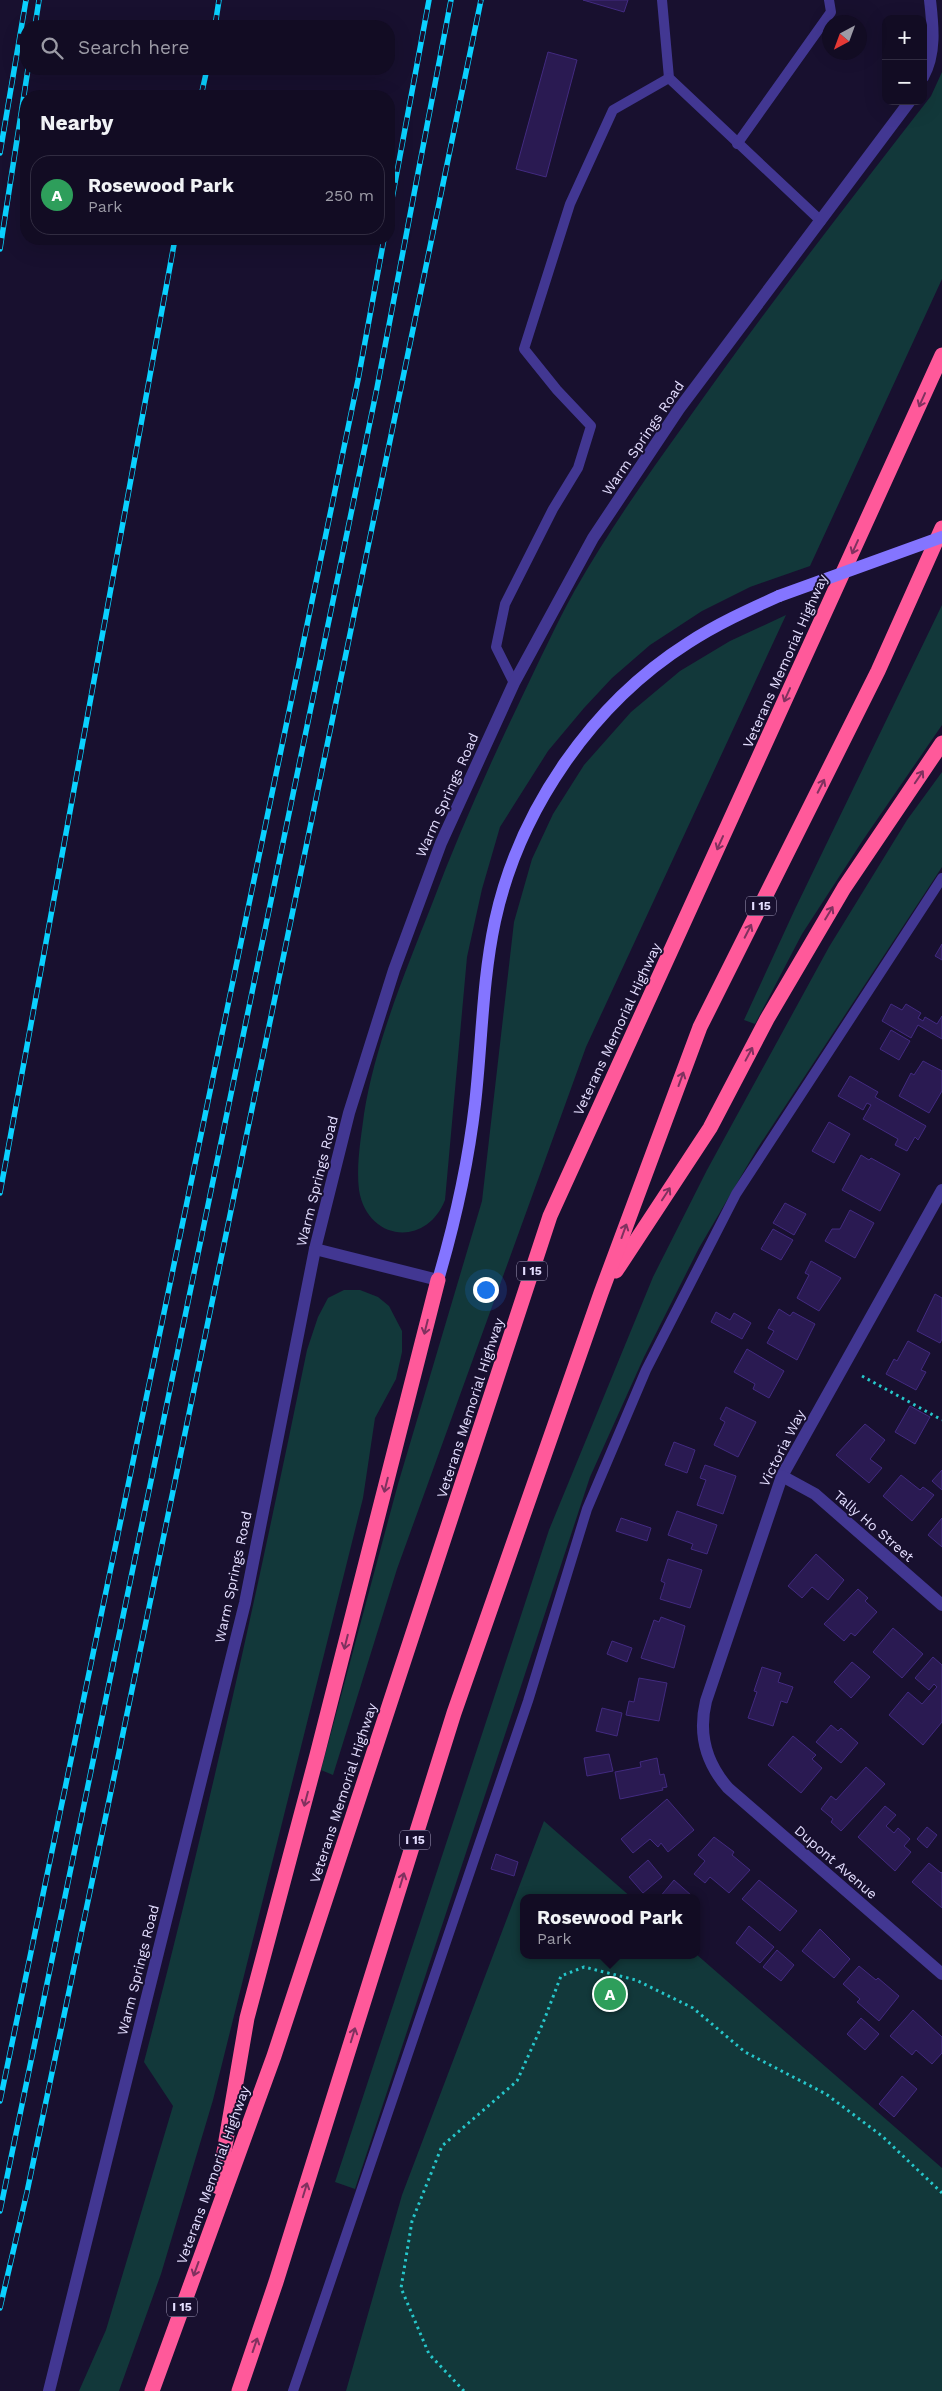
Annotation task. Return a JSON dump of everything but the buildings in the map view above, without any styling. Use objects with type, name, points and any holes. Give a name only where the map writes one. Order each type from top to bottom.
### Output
[{"type":"highway","name":"Veterans Memorial Highway","points":[[152,2391],[274,2056],[550,1216],[942,355]]},
{"type":"highway","name":"I 15","points":[[239,2391],[276,2282],[454,1713],[601,1293],[700,1027],[878,671],[942,528]]},
{"type":"highway","points":[[601,1293],[710,1128],[767,1019],[844,888],[942,743]]},
{"type":"highway","points":[[212,2223],[247,2018],[320,1745],[438,1280]]},
{"type":"main road","points":[[438,1280],[455,1223],[466,1173],[476,1103],[486,971],[505,882],[533,818],[569,758],[591,728],[621,696],[688,643],[731,618],[779,596],[942,537]]},
{"type":"street","points":[[927,70],[933,45],[930,0]]},
{"type":"street","name":"Warm Springs Road","points":[[49,2391],[245,1603],[316,1249],[349,1113],[394,970],[441,843],[514,683],[593,538],[674,417],[907,105]]},
{"type":"street","name":"Victoria Way","points":[[713,1769],[704,1742],[703,1713],[782,1476],[942,1190]]},
{"type":"street","points":[[316,1249],[438,1280]]},
{"type":"street","name":"Tally Ho Street","points":[[782,1476],[810,1490],[942,1605]]},
{"type":"street","name":"Dupont Avenue","points":[[713,1769],[736,1796],[942,1974]]},
{"type":"lane","points":[[662,0],[669,78],[821,221]]},
{"type":"lane","points":[[737,144],[831,12],[829,0]]},
{"type":"lane","points":[[514,683],[496,646],[505,604],[553,508],[578,468],[591,426],[557,390],[524,349],[570,204],[613,110],[669,78]]},
{"type":"lane","points":[[294,2391],[528,1701],[587,1509],[646,1370],[736,1194],[942,878]]},
{"type":"path","points":[[862,1376],[942,1420]]},
{"type":"path","points":[[464,2391],[429,2354],[401,2288],[412,2221],[442,2146],[517,2081],[560,1976],[584,1967],[593,1969],[636,1980],[693,2008],[745,2052],[826,2094],[882,2136],[942,2193]]},
{"type":"green space","points":[[942,72],[942,279],[810,566],[750,587],[702,611],[650,645],[612,678],[548,751],[500,827],[482,889],[467,957],[445,1200],[436,1215],[425,1226],[412,1231],[398,1232],[385,1228],[373,1220],[364,1207],[358,1181],[359,1152],[364,1114],[383,1034],[452,853],[496,751],[547,645],[588,568],[642,484],[715,381],[837,217],[924,105],[927,105],[927,101]]},
{"type":"green space","points":[[942,605],[942,725],[863,840],[802,934],[755,1024],[744,1020],[795,909]]},
{"type":"green space","points":[[786,615],[586,1047],[397,1569],[333,1775],[321,1770],[398,1484],[482,1201],[514,922],[532,859],[553,814],[584,765],[631,712],[680,671],[730,641]]},
{"type":"green space","points":[[942,772],[942,867],[757,1149],[699,1248],[644,1357],[590,1477],[355,2189],[335,2182],[549,1530],[653,1277],[707,1170],[829,947],[907,820]]},
{"type":"green space","points":[[344,1290],[360,1290],[378,1297],[389,1306],[402,1331],[402,1352],[396,1379],[375,1418],[363,1498],[213,2100],[161,2274],[119,2391],[79,2391],[106,2330],[173,2106],[144,2062],[189,1885],[230,1707],[270,1529],[307,1350],[318,1317],[328,1298]]},
{"type":"green space","points":[[544,1821],[627,1894],[520,1894],[520,1959],[700,1959],[700,1957],[942,2168],[942,2391],[346,2391],[402,2195]]},
{"type":"railway","points":[[23,20],[26,0]]},
{"type":"railway","points":[[36,20],[39,0]]},
{"type":"railway","points":[[216,20],[219,0]]},
{"type":"railway","points":[[395,183],[429,0]]},
{"type":"railway","points":[[0,2211],[377,388],[451,0]]},
{"type":"railway","points":[[0,2308],[27,2192],[115,1772],[481,0]]},
{"type":"railway","points":[[0,153],[20,35]]},
{"type":"railway","points":[[25,90],[27,75]]},
{"type":"railway","points":[[202,90],[206,75]]},
{"type":"railway","points":[[0,249],[20,120]]},
{"type":"railway","points":[[0,1193],[174,245]]},
{"type":"railway","points":[[0,2101],[358,380],[383,245]]},
{"type":"place","name":"Rosewood Park","points":[[610,1994]]}]
